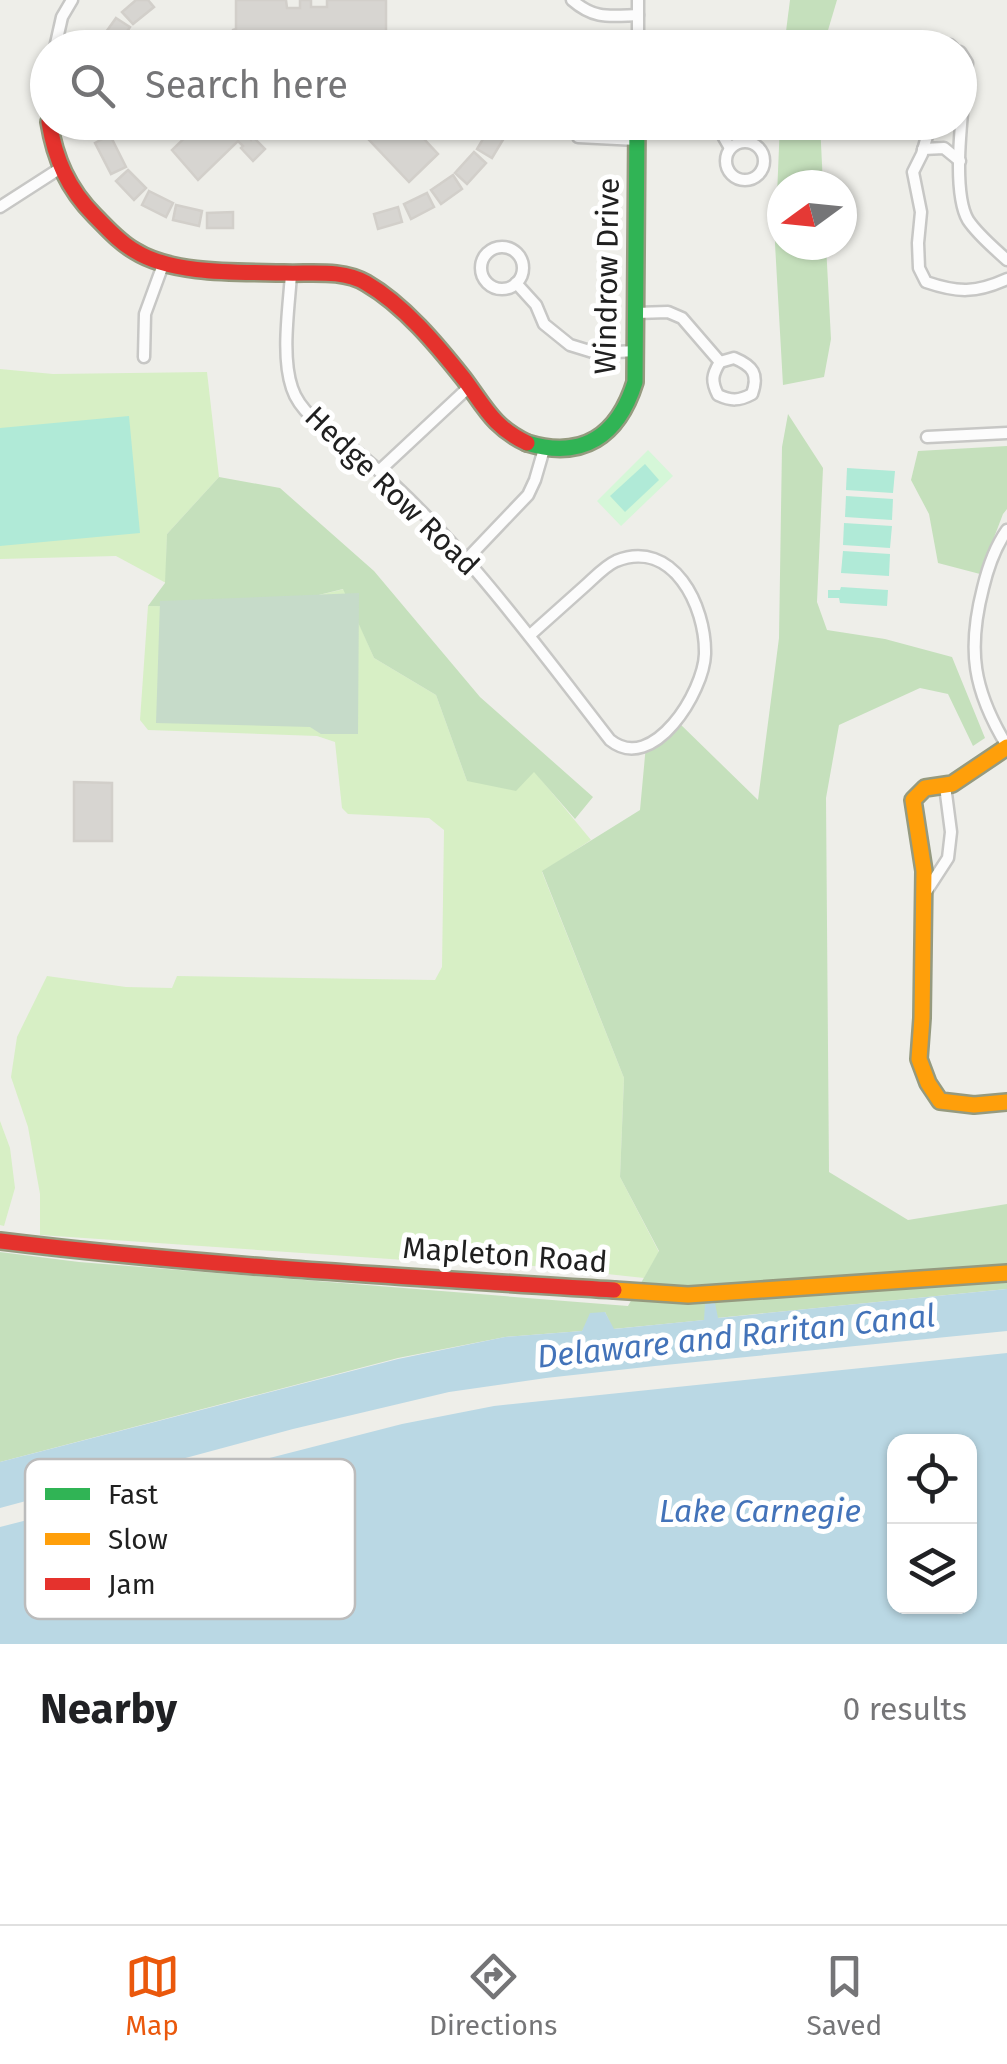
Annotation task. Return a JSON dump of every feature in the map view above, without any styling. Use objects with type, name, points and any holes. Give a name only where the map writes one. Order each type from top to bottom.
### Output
[{"type":"street","points":[[59,30],[72,0]]},
{"type":"street","points":[[572,0],[594,15],[638,15]]},
{"type":"street","points":[[638,0],[638,30]]},
{"type":"street","points":[[53,140],[59,168],[84,205],[137,253],[164,262],[212,269],[352,276],[381,293],[412,320],[470,386],[498,426],[522,442],[544,448],[528,495],[466,560]]},
{"type":"street","name":"Windrow Drive","points":[[544,448],[570,449],[591,443],[620,421],[629,403],[635,382],[636,351],[637,140]]},
{"type":"street","points":[[725,140],[730,148]]},
{"type":"street","points":[[925,140],[913,172],[921,212],[919,268],[926,282],[953,291],[988,288],[1007,279]]},
{"type":"street","points":[[962,140],[958,180],[966,218],[1007,260]]},
{"type":"street","points":[[923,149],[944,148],[960,161]]},
{"type":"street","points":[[0,208],[59,168]]},
{"type":"street","points":[[504,247],[520,258],[522,272],[516,283],[504,289],[485,280],[482,260],[491,250],[504,247]]},
{"type":"street","points":[[144,357],[145,314],[164,262]]},
{"type":"street","name":"Hedge Row Road","points":[[291,274],[287,354],[292,388],[304,410],[379,470],[495,590],[529,636],[610,740],[625,749],[654,742],[683,712],[696,690],[705,655],[701,619],[686,586],[659,559],[643,556],[615,562],[602,570],[529,636]]},
{"type":"street","points":[[516,283],[536,305],[544,324],[570,344],[596,353],[636,351]]},
{"type":"street","points":[[636,313],[668,312],[682,318],[720,362]]},
{"type":"street","points":[[734,358],[745,362],[756,382],[752,394],[741,400],[718,395],[712,374],[720,362],[734,358]]},
{"type":"street","points":[[379,470],[470,386]]},
{"type":"street","points":[[928,438],[1007,433]]},
{"type":"street","points":[[1007,530],[989,565],[976,614],[973,653],[990,718],[1007,746],[952,784],[925,788],[913,800],[924,871],[919,1059],[940,1101],[964,1106],[1007,1102]]},
{"type":"street","points":[[924,896],[948,858],[951,832],[945,786]]},
{"type":"street","name":"Mapleton Road","points":[[0,1241],[249,1266],[688,1295],[1007,1272]]},
{"type":"green space","points":[[790,0],[837,0],[828,30],[786,30]]},
{"type":"green space","points":[[779,140],[821,140],[822,170],[778,170]]},
{"type":"green space","points":[[776,260],[827,260],[831,339],[824,377],[783,385]]},
{"type":"green space","points":[[0,369],[53,374],[207,372],[219,477],[167,534],[166,583],[116,556],[0,559]]},
{"type":"green space","points":[[788,414],[823,468],[817,602],[827,630],[885,639],[952,657],[985,738],[973,746],[948,694],[920,688],[839,725],[826,798],[829,1172],[908,1220],[1007,1204],[1007,1289],[717,1318],[714,1303],[705,1305],[705,1320],[613,1329],[605,1312],[582,1331],[505,1337],[398,1358],[0,1462],[0,1252],[79,1262],[628,1306],[659,1251],[620,1177],[624,1078],[542,871],[640,810],[646,745],[676,720],[758,800],[779,638],[782,447]]},
{"type":"green space","points":[[129,416],[140,533],[0,546],[0,428]]},
{"type":"green space","points":[[1007,446],[1007,509],[980,574],[938,563],[929,514],[911,480],[918,451]]},
{"type":"green space","points":[[648,450],[673,476],[621,526],[597,501]]},
{"type":"green space","points":[[645,464],[659,480],[625,512],[610,496]]},
{"type":"green space","points":[[847,468],[895,471],[893,493],[846,490]]},
{"type":"green space","points":[[219,477],[280,488],[374,571],[480,697],[593,797],[575,819],[534,772],[516,791],[467,781],[436,695],[374,658],[343,589],[266,608],[148,606],[165,583],[167,534]]},
{"type":"green space","points":[[846,496],[893,499],[892,520],[845,517]]},
{"type":"green space","points":[[844,523],[892,526],[890,548],[843,545]]},
{"type":"green space","points":[[843,551],[890,554],[889,576],[841,573]]},
{"type":"green space","points":[[344,589],[374,658],[436,695],[467,781],[534,771],[591,840],[542,872],[624,1078],[620,1177],[659,1252],[644,1278],[515,1264],[40,1235],[40,1194],[28,1127],[11,1077],[17,1037],[47,976],[126,987],[172,988],[177,976],[435,980],[442,967],[444,830],[429,818],[348,814],[342,808],[335,742],[317,736],[148,730],[140,720],[148,606],[266,608]]},
{"type":"green space","points":[[828,590],[888,590],[887,606],[840,603],[839,598],[828,598]]},
{"type":"green space","points":[[359,593],[358,734],[321,734],[310,727],[156,723],[160,601]]},
{"type":"green space","points":[[0,1121],[10,1148],[15,1188],[4,1226],[0,1225]]},
{"type":"water","name":"Delaware and Raritan Canal","points":[[1007,1289],[1007,1331],[655,1366],[449,1392],[182,1459],[25,1459],[25,1501],[0,1508],[0,1462],[398,1359],[505,1337],[582,1331],[590,1313],[605,1312],[614,1329],[704,1320],[705,1304],[715,1303],[718,1318]]},
{"type":"water","name":"Lake Carnegie","points":[[1007,1353],[1007,1644],[0,1644],[0,1527],[25,1521],[25,1619],[355,1619],[355,1459],[265,1459],[402,1424],[494,1406]]},
{"type":"building","points":[[136,0],[148,0],[154,7],[133,24],[122,12]]},
{"type":"building","points":[[236,0],[286,0],[287,8],[300,8],[300,0],[311,0],[311,7],[327,7],[327,0],[386,0],[386,30],[233,30]]},
{"type":"building","points":[[116,18],[130,27],[128,30],[107,30]]},
{"type":"building","points":[[112,140],[126,167],[111,174],[95,143]]},
{"type":"building","points":[[182,140],[256,140],[265,149],[253,161],[238,141],[198,180],[172,150]]},
{"type":"building","points":[[369,140],[425,140],[438,154],[409,182]]},
{"type":"building","points":[[482,140],[503,140],[492,158],[477,149]]},
{"type":"building","points":[[474,152],[486,163],[467,184],[455,173]]},
{"type":"building","points":[[128,170],[146,188],[134,200],[116,181]]},
{"type":"building","points":[[453,175],[462,189],[441,204],[431,190]]},
{"type":"building","points":[[149,191],[173,203],[166,217],[142,205]]},
{"type":"building","points":[[427,193],[434,207],[411,219],[404,204]]},
{"type":"building","points":[[176,205],[202,211],[199,226],[173,220]]},
{"type":"building","points":[[398,207],[402,222],[378,229],[374,214]]},
{"type":"building","points":[[233,212],[233,228],[207,228],[207,213]]},
{"type":"building","points":[[74,782],[112,783],[112,841],[74,841]]},
{"type":"traffic: fast","points":[[527,443],[565,448],[596,439],[619,417],[635,382],[637,140]]},
{"type":"traffic: slow","points":[[1007,747],[952,784],[925,788],[913,800],[924,871],[919,1059],[940,1101],[974,1105],[1007,1102]]},
{"type":"traffic: slow","points":[[614,1290],[688,1295],[1007,1273]]},
{"type":"traffic: jam","points":[[53,140],[70,184],[95,216],[129,247],[151,259],[187,268],[337,274],[366,283],[419,326],[498,423],[527,443]]},
{"type":"traffic: jam","points":[[0,1241],[230,1264],[614,1290]]}]
